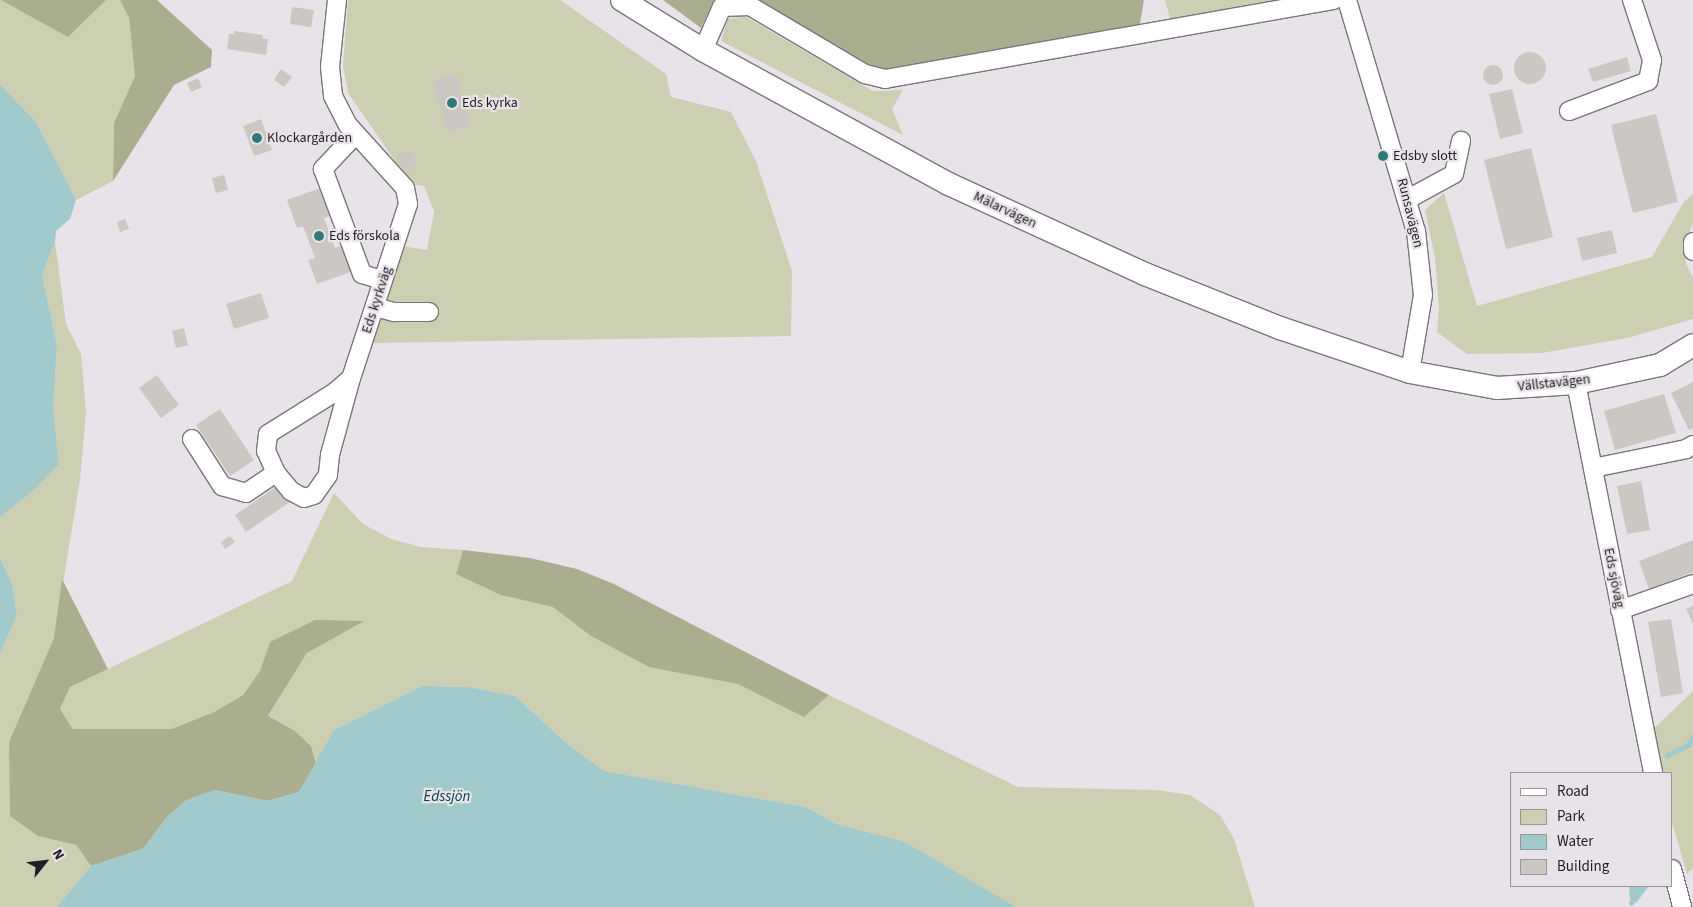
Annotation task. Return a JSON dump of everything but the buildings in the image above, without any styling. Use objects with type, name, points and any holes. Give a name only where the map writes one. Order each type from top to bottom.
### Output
[{"type":"main road","name":"Mälarvägen","points":[[622,0],[703,50],[949,184],[1146,274],[1280,328],[1410,372]]},
{"type":"main road","name":"Vällstavägen","points":[[1410,372],[1496,388],[1576,383],[1660,365],[1693,346]]},
{"type":"street","name":"Eds kyrkväg","points":[[276,473],[291,491],[304,498],[314,495],[328,475],[330,455],[351,378],[408,204],[407,194],[393,173],[356,135],[339,113],[333,96],[330,67],[337,0]]},
{"type":"street","points":[[703,50],[722,7],[750,6],[865,74],[885,79],[1334,0]]},
{"type":"street","name":"Runsavägen","points":[[1347,0],[1408,199],[1423,272],[1421,311],[1410,372]]},
{"type":"street","points":[[1569,111],[1648,81],[1652,60],[1632,0]]},
{"type":"street","points":[[356,135],[323,169],[362,274],[382,280]]},
{"type":"street","points":[[1408,199],[1454,174],[1461,141]]},
{"type":"street","points":[[1693,242],[1693,250]]},
{"type":"street","points":[[375,307],[394,312],[430,312]]},
{"type":"street","points":[[192,440],[222,486],[246,492],[276,473],[266,451],[268,434],[335,392],[351,378]]},
{"type":"street","name":"Eds sjöväg","points":[[1576,383],[1653,772]]},
{"type":"street","points":[[1592,468],[1686,450],[1693,445]]},
{"type":"street","points":[[1620,610],[1693,584]]},
{"type":"street","points":[[1673,873],[1682,907]]},
{"type":"green space","points":[[0,0],[120,0],[129,18],[135,76],[114,123],[113,181],[76,200],[36,122],[0,84]]},
{"type":"green space","points":[[1,0],[106,0],[68,37]]},
{"type":"green space","points":[[120,0],[157,0],[212,50],[211,67],[174,85],[113,181],[114,123],[135,76],[129,18]]},
{"type":"green space","points":[[348,0],[560,0],[666,74],[671,97],[731,112],[756,161],[792,271],[791,336],[373,343],[402,246],[427,250],[434,212],[424,186],[411,184],[348,93],[343,66]]},
{"type":"green space","points":[[663,0],[714,0],[701,28]]},
{"type":"green space","points":[[743,0],[1144,0],[1139,29],[876,72]]},
{"type":"green space","points":[[1165,0],[1311,0],[1171,22]]},
{"type":"green space","points":[[746,17],[873,91],[903,90],[892,109],[903,135],[721,41],[728,19]]},
{"type":"green space","points":[[1444,193],[1477,306],[1652,257],[1683,203],[1693,194],[1693,223],[1684,244],[1686,264],[1693,277],[1693,319],[1627,338],[1542,353],[1467,354],[1437,332],[1439,308],[1435,258],[1425,210]]},
{"type":"green space","points":[[55,242],[66,324],[81,354],[86,412],[80,480],[54,638],[9,742],[38,836],[76,845],[91,866],[57,907],[0,907],[0,653],[17,615],[12,584],[0,558],[0,517],[35,489],[59,463],[53,409],[57,345],[42,275]]},
{"type":"green space","points":[[334,493],[363,524],[391,539],[421,547],[463,550],[456,574],[511,576],[812,709],[829,695],[1018,787],[1156,790],[1190,795],[1220,815],[1234,839],[1255,907],[1014,907],[903,841],[836,824],[806,807],[604,771],[566,743],[515,696],[468,687],[422,686],[334,730],[316,764],[311,746],[295,731],[268,717],[307,653],[362,621],[270,642],[260,671],[243,695],[214,712],[172,730],[73,729],[60,709],[70,687],[292,581]]},
{"type":"green space","points":[[463,550],[530,558],[577,569],[614,584],[829,695],[804,717],[738,684],[649,667],[591,636],[553,607],[501,595],[456,574]]},
{"type":"green space","points":[[62,579],[108,669],[70,687],[60,709],[73,729],[172,729],[214,712],[243,695],[260,671],[270,642],[315,620],[364,621],[307,653],[268,716],[295,731],[311,746],[316,764],[299,792],[268,801],[214,790],[168,816],[143,849],[91,866],[76,845],[38,836],[10,816],[9,742],[54,638]]},
{"type":"green space","points":[[1693,691],[1693,868],[1687,874],[1673,826],[1673,772],[1657,772],[1646,736]]},
{"type":"water","points":[[0,84],[36,122],[76,200],[70,219],[56,231],[55,242],[42,275],[57,345],[53,409],[59,464],[35,489],[0,517]]},
{"type":"water","points":[[0,558],[12,584],[17,615],[0,653]]},
{"type":"water","name":"Edssjön","points":[[422,686],[468,687],[515,696],[566,743],[604,771],[806,807],[836,824],[903,841],[1016,907],[57,907],[91,866],[143,849],[168,816],[186,800],[214,790],[268,801],[299,792],[334,730]]},
{"type":"water","points":[[1629,887],[1648,887],[1636,903],[1630,899]]},
{"type":"waterway","points":[[1667,755],[1688,745],[1693,737]]},
{"type":"place","name":"Eds kyrka","points":[[452,103]]},
{"type":"place","name":"Klockargården","points":[[257,138]]},
{"type":"place","name":"Edsby slott","points":[[1383,156]]},
{"type":"place","name":"Eds förskola","points":[[319,236]]}]
